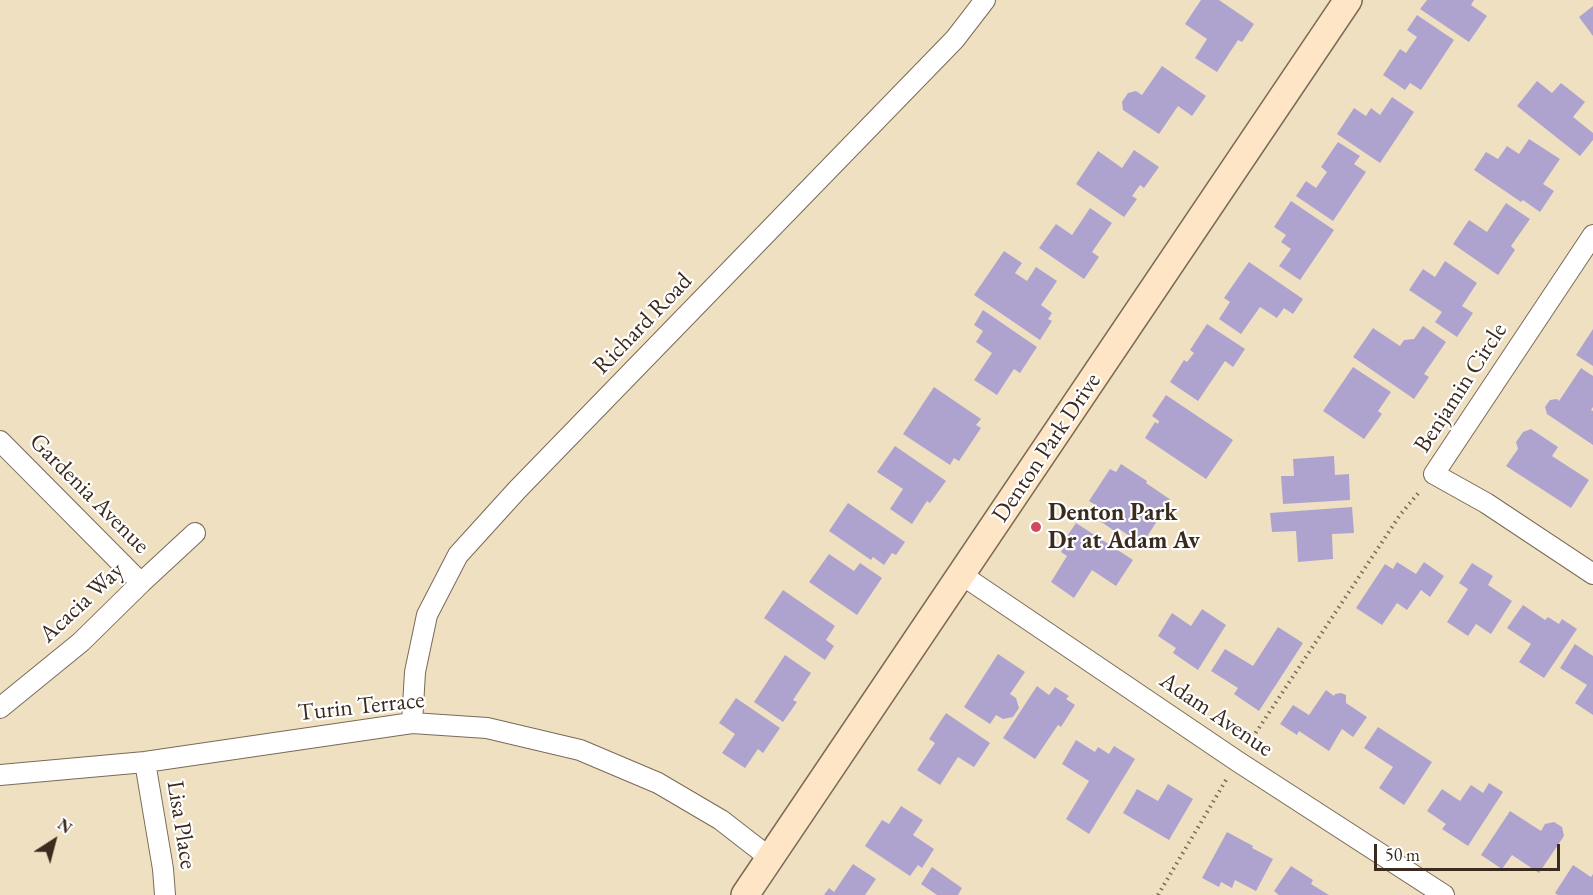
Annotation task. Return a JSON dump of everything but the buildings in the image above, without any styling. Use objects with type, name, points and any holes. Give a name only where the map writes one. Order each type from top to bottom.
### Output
[{"type":"main road","name":"Denton Park Drive","points":[[745,895],[1348,0]]},
{"type":"street","name":"Richard Road","points":[[412,723],[415,672],[427,615],[458,555],[517,490],[955,39],[984,0]]},
{"type":"street","name":"Benjamin Circle","points":[[1593,235],[1434,474],[1486,503],[1593,574]]},
{"type":"street","name":"Gardenia Avenue","points":[[0,441],[141,583]]},
{"type":"street","name":"Acacia Way","points":[[0,708],[81,642],[195,533]]},
{"type":"street","name":"Adam Avenue","points":[[962,575],[1237,761],[1444,895]]},
{"type":"street","name":"Turin Terrace","points":[[0,776],[145,762],[412,723],[487,728],[580,750],[658,783],[721,820],[770,858]]},
{"type":"street","name":"Lisa Place","points":[[145,762],[163,869],[165,895]]},
{"type":"path","points":[[1158,895],[1237,761],[1400,515],[1434,474]]},
{"type":"place","name":"Denton Park Dr at Adam Av","points":[[1036,527]]}]
